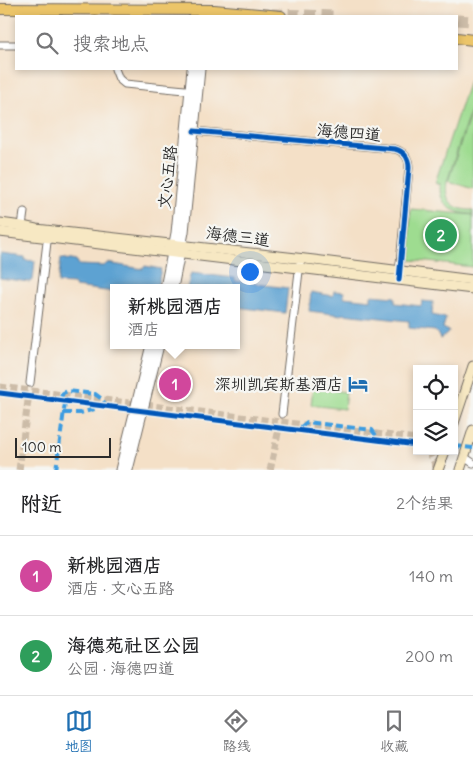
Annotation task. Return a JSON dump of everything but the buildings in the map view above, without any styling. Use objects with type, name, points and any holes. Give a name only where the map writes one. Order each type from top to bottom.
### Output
[{"type":"main road","points":[[0,10],[23,15]]},
{"type":"main road","points":[[0,10],[214,10],[271,15]]},
{"type":"main road","points":[[458,38],[473,40]]},
{"type":"main road","name":"海德三道","points":[[0,223],[22,226],[48,234]]},
{"type":"main road","name":"海德三道","points":[[0,232],[48,234],[399,275],[470,279]]},
{"type":"main road","name":"海德三道","points":[[399,275],[473,289]]},
{"type":"main road","points":[[458,287],[473,295]]},
{"type":"main road","points":[[458,411],[473,366]]},
{"type":"main road","points":[[460,470],[473,430]]},
{"type":"main road","points":[[438,470],[444,455]]},
{"type":"street","points":[[0,45],[15,45]]},
{"type":"street","points":[[115,70],[119,80],[126,84],[194,91]]},
{"type":"street","name":"文心五路","points":[[166,284],[177,248],[194,131],[192,70]]},
{"type":"street","name":"文心五路","points":[[173,284],[194,91],[200,70]]},
{"type":"street","name":"海德四道","points":[[194,131],[400,150],[407,157],[409,168],[399,275]]},
{"type":"street","points":[[22,226],[24,212]]},
{"type":"street","points":[[30,383],[48,234]]},
{"type":"street","points":[[282,414],[300,263]]},
{"type":"street","points":[[120,470],[150,349]]},
{"type":"street","points":[[128,470],[158,349]]},
{"type":"street","points":[[464,458],[473,463]]},
{"type":"green space","points":[[470,78],[473,79],[473,105],[446,189],[452,204],[461,209],[473,210],[473,214],[466,214],[448,207],[440,191],[440,183],[439,185],[435,183]]},
{"type":"green space","points":[[471,112],[473,112],[473,189],[448,181]]},
{"type":"green space","points":[[411,209],[473,215],[473,267],[411,260],[407,254]]},
{"type":"green space","points":[[313,388],[346,392],[344,409],[311,405]]},
{"type":"water","points":[[0,254],[25,257],[25,260],[35,261],[33,280],[29,282],[0,278]]},
{"type":"water","points":[[61,258],[77,261],[79,265],[104,266],[107,263],[143,269],[145,266],[161,269],[158,284],[110,284],[110,291],[58,283]]},
{"type":"water","points":[[191,273],[235,278],[235,281],[288,288],[285,313],[240,307],[240,284],[188,284]]},
{"type":"water","points":[[334,291],[344,292],[344,297],[371,300],[371,295],[395,297],[395,303],[421,306],[422,301],[433,302],[432,315],[446,318],[443,328],[449,331],[440,339],[435,331],[409,328],[409,321],[309,311],[311,292],[333,296]]},
{"type":"tunnel","points":[[272,14],[304,15]]},
{"type":"tunnel","points":[[458,20],[473,21]]},
{"type":"tunnel","points":[[0,387],[413,439]]},
{"type":"tunnel","points":[[0,393],[413,445]]},
{"type":"tunnel","points":[[19,470],[29,393]]},
{"type":"tunnel","points":[[270,470],[280,424]]},
{"type":"tunnel","points":[[431,455],[436,470]]},
{"type":"marked path","points":[[61,397],[63,393],[68,391],[95,394],[102,399],[106,406]]},
{"type":"marked path","points":[[56,470],[65,403]]},
{"type":"marked path","points":[[63,413],[80,413],[95,409]]},
{"type":"marked path","points":[[301,427],[307,422],[372,430],[377,437]]},
{"type":"marked path","points":[[458,446],[473,448]]},
{"type":"cycle path","points":[[194,131],[395,149],[404,154],[409,168],[399,280]]},
{"type":"cycle path","points":[[0,393],[413,445]]},
{"type":"place","name":"海德苑社区公园","points":[[441,235]]},
{"type":"place","name":"新桃园酒店","points":[[175,384]]},
{"type":"place","name":"深圳凯宾斯基酒店","points":[[358,384]]}]
